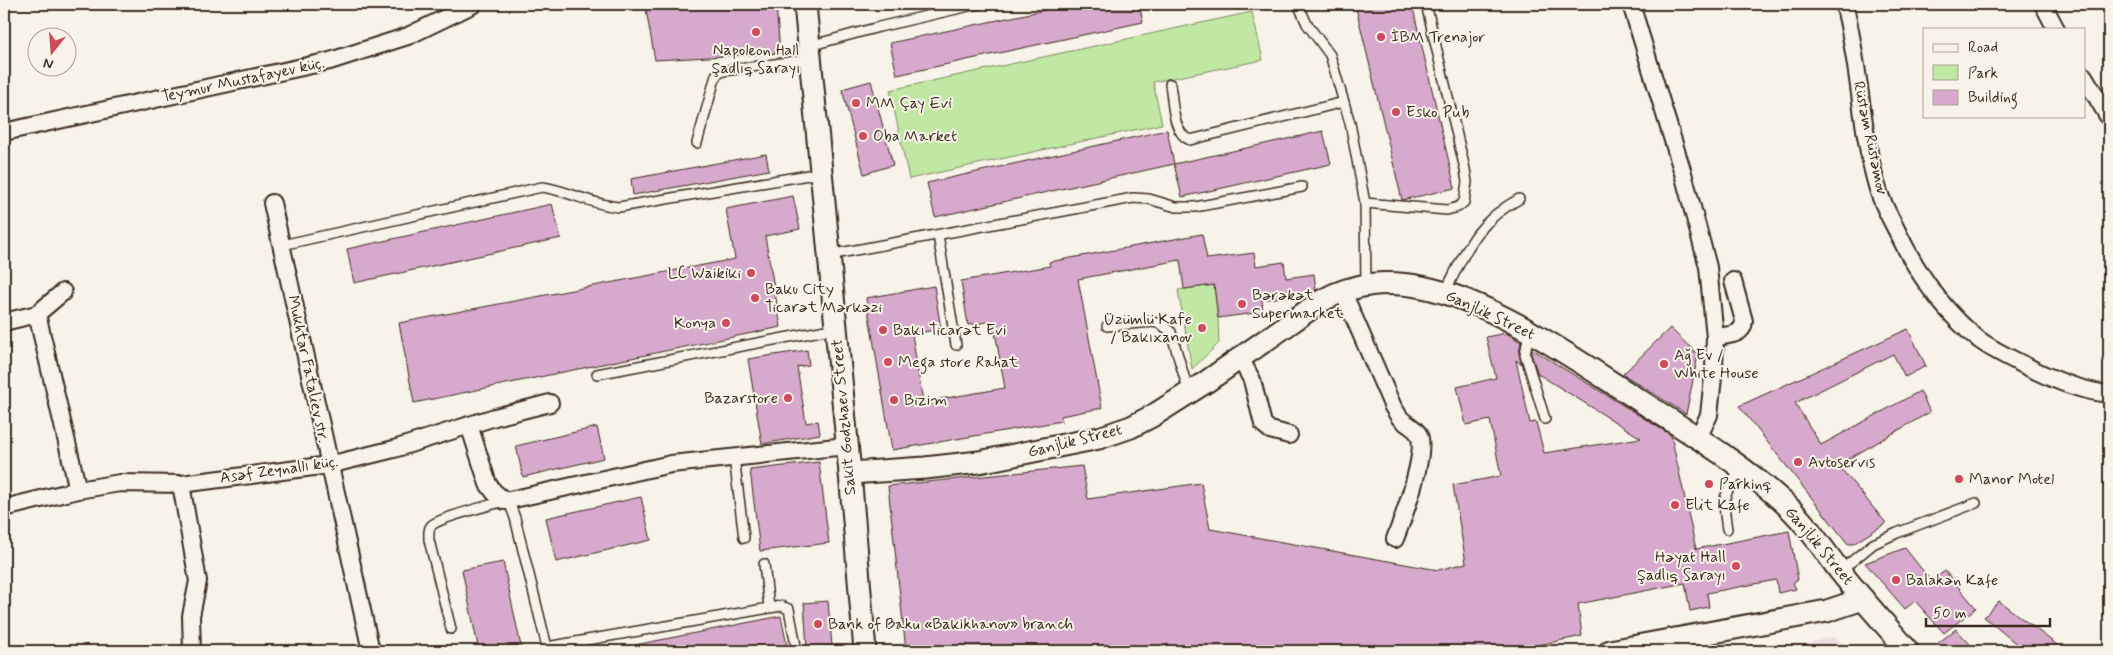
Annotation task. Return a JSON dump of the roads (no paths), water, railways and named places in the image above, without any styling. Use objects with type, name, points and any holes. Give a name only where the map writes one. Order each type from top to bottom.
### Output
[{"type":"street","name":"Teymur Mustafayev küç.","points":[[4,132],[330,61],[408,36],[474,4]]},
{"type":"street","name":"Sakit Godzhaev Street","points":[[806,4],[865,651]]},
{"type":"street","points":[[1631,4],[1683,173],[1708,267],[1716,337],[1709,416],[1698,438]]},
{"type":"street","name":"Rüstəm Rüstəmov","points":[[1844,4],[1861,109],[1877,186],[1886,209],[1918,270],[1962,324],[1978,339],[1999,353],[2070,386],[2091,392],[2109,394]]},
{"type":"street","points":[[2043,4],[2055,28]]},
{"type":"street","points":[[2086,79],[2109,118]]},
{"type":"street","name":"Mukhtar Fataliev str.","points":[[272,203],[371,651]]},
{"type":"street","points":[[1716,337],[1738,333],[1744,327],[1744,321],[1732,281]]},
{"type":"street","name":"Ganjlik Street","points":[[850,473],[979,462],[1076,444],[1131,427],[1189,393],[1323,300],[1342,290],[1366,284],[1421,286],[1470,302],[1529,332],[1698,438],[1741,469],[1781,500],[1798,517],[1840,571],[1908,651]]},
{"type":"street","points":[[1342,290],[1393,406],[1401,419],[1414,429],[1420,441],[1408,506],[1395,539]]},
{"type":"street","points":[[4,322],[37,314],[63,292]]},
{"type":"street","points":[[37,314],[78,490]]},
{"type":"street","points":[[1240,358],[1252,380],[1262,424],[1270,430],[1289,436]]},
{"type":"street","name":"Asəf Zeynallı küç.","points":[[4,508],[78,490],[120,483],[181,484],[329,465],[394,449],[469,425],[550,403]]},
{"type":"street","points":[[469,425],[488,484],[505,501],[671,464],[847,446]]},
{"type":"street","points":[[181,484],[198,581],[191,616],[192,651]]},
{"type":"street","points":[[1610,651],[1702,643],[1827,611],[1863,599]]},
{"type":"lane","points":[[697,143],[716,75],[723,70],[810,52],[879,27],[978,4]]},
{"type":"lane","points":[[1298,4],[1307,24],[1330,55],[1344,102],[1365,203],[1366,284]]},
{"type":"lane","points":[[1365,203],[1448,210],[1458,207],[1464,202],[1468,182],[1426,4]]},
{"type":"lane","points":[[1170,84],[1178,131],[1183,138],[1190,140],[1344,102]]},
{"type":"lane","points":[[282,245],[542,186],[563,190],[602,206],[619,207],[820,173]]},
{"type":"lane","points":[[828,255],[1133,198],[1149,199],[1176,207],[1194,207],[1302,187]]},
{"type":"lane","points":[[1444,292],[1474,236],[1502,208],[1519,199]]},
{"type":"lane","points":[[938,235],[956,345]]},
{"type":"lane","points":[[1107,326],[1153,322],[1161,324],[1171,332],[1189,393]]},
{"type":"lane","points":[[597,374],[836,328]]},
{"type":"lane","points":[[1529,332],[1525,354],[1545,419]]},
{"type":"lane","points":[[734,457],[744,538]]},
{"type":"lane","points":[[1727,529],[1723,503],[1725,494],[1741,469]]},
{"type":"lane","points":[[451,629],[429,540],[429,531],[432,524],[505,501],[511,507],[515,518],[547,649],[781,606],[789,610],[797,651]]},
{"type":"lane","points":[[1840,571],[1874,544],[1897,532],[1976,503]]},
{"type":"lane","points":[[764,564],[769,607]]},
{"type":"place","name":"Napoleon Hall Şadlıq Sarayı","points":[[756,32]]},
{"type":"place","name":"İBM Trenajor","points":[[1381,37]]},
{"type":"place","name":"MM Çay Evi","points":[[856,103]]},
{"type":"place","name":"Esko Pub","points":[[1396,112]]},
{"type":"place","name":"Oba Market","points":[[863,136]]},
{"type":"place","name":"LC Waikiki","points":[[751,273]]},
{"type":"place","name":"Baku City Ticarət Mərkəzi","points":[[755,298]]},
{"type":"place","name":"Bərəkət Supermarket","points":[[1242,304]]},
{"type":"place","name":"Konya","points":[[726,323]]},
{"type":"place","name":"Üzümlü Kafe / Bakıxanov","points":[[1202,328]]},
{"type":"place","name":"Bakı Ticarət Evi","points":[[883,330]]},
{"type":"place","name":"Mega store Rahat","points":[[888,362]]},
{"type":"place","name":"Ağ Ev / White House","points":[[1664,364]]},
{"type":"place","name":"Bazarstore","points":[[788,398]]},
{"type":"place","name":"Bizim","points":[[894,400]]},
{"type":"place","name":"Avtoservis","points":[[1798,462]]},
{"type":"place","name":"Manor Motel","points":[[1959,479]]},
{"type":"place","name":"Parkinq","points":[[1709,484]]},
{"type":"place","name":"Elit Kafe","points":[[1675,505]]},
{"type":"place","name":"Həyat Hall Şadlıq Sarayı","points":[[1736,566]]},
{"type":"place","name":"Balakən Kafe","points":[[1896,580]]},
{"type":"place","name":"Bank of Baku «Bakikhanov» branch","points":[[818,624]]}]
